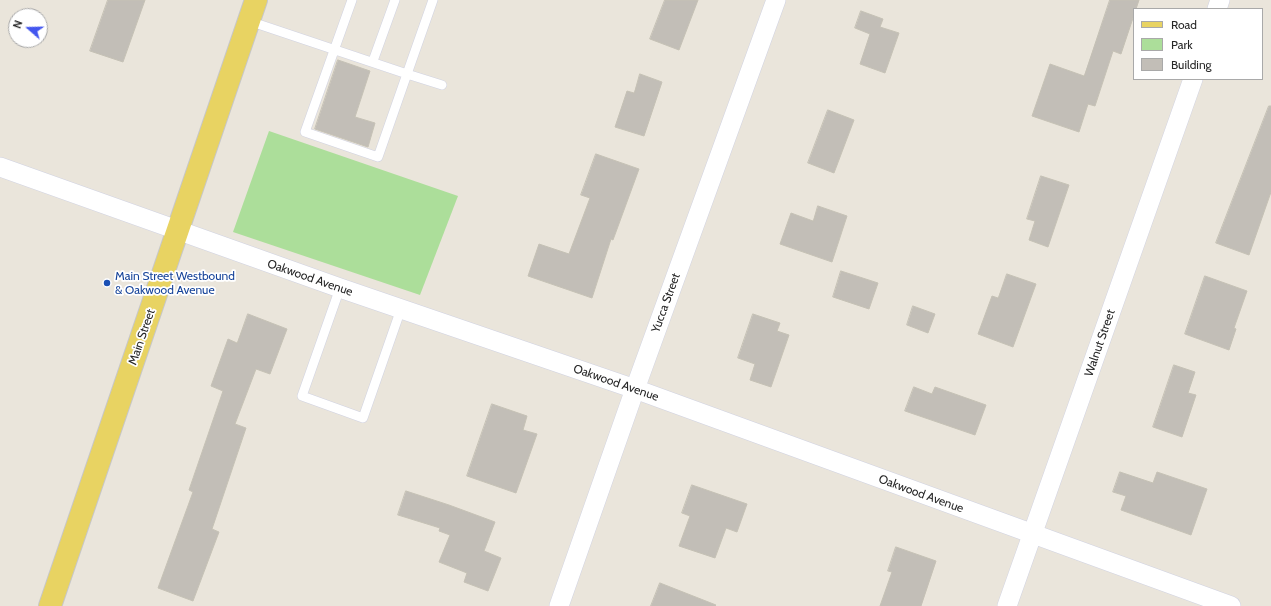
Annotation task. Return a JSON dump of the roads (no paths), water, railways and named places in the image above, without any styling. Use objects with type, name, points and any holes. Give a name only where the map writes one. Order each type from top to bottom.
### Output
[{"type":"main road","name":"Main Street","points":[[50,606],[256,0]]},
{"type":"street","name":"Yucca Street","points":[[559,606],[635,389],[776,0]]},
{"type":"street","name":"Walnut Street","points":[[1007,606],[1193,80]]},
{"type":"street","name":"Oakwood Avenue","points":[[0,166],[340,288],[635,389],[1230,606]]},
{"type":"lane","points":[[352,0],[305,132],[378,157],[433,0]]},
{"type":"lane","points":[[373,61],[395,0]]},
{"type":"lane","points":[[249,21],[335,48],[406,74],[442,85]]},
{"type":"lane","points":[[340,288],[302,396],[364,418],[401,309]]},
{"type":"place","name":"Main Street Westbound & Oakwood Avenue","points":[[107,283]]}]
